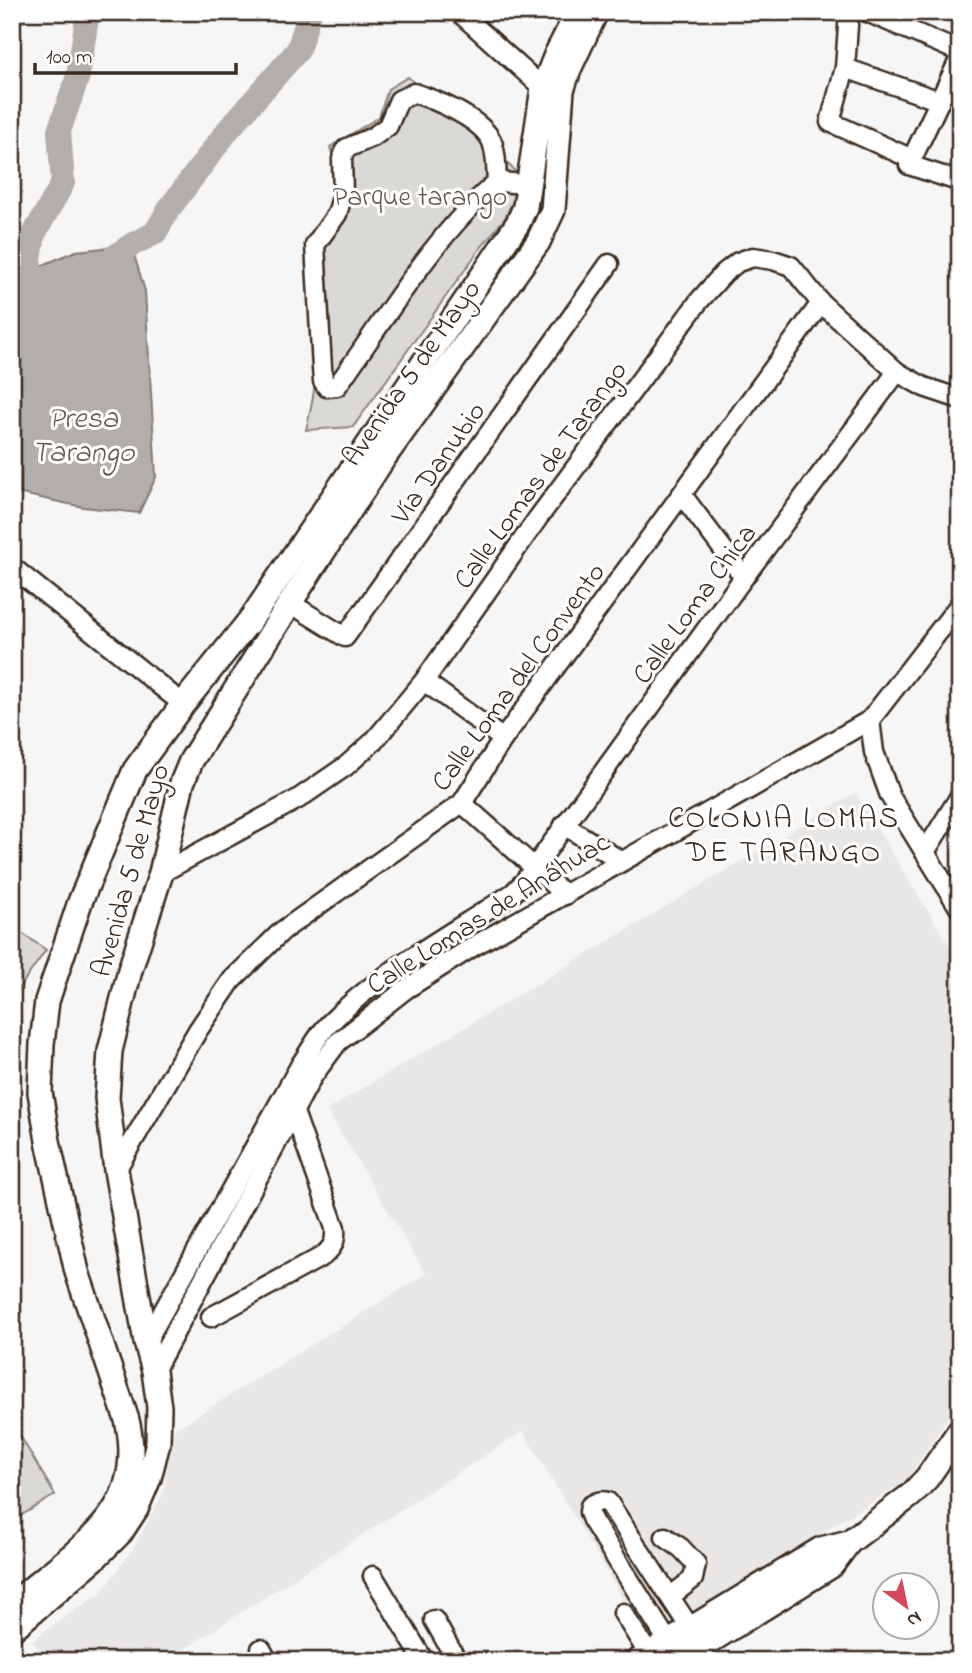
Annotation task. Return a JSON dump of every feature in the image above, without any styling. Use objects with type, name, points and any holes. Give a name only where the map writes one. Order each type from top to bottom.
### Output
[{"type":"main road","name":"Avenida 5 de Mayo","points":[[12,1606],[88,1542],[104,1525],[116,1507],[132,1472],[132,1440],[77,1272],[40,1092],[47,1000],[80,902],[135,770],[183,704],[251,619],[518,223],[525,207],[543,88],[578,12]]},
{"type":"main road","name":"Avenida 5 de Mayo","points":[[12,1629],[94,1559],[121,1532],[136,1509],[149,1478],[158,1443],[159,1407],[154,1371],[146,1342],[116,1170],[107,1098],[110,1051],[130,971],[162,873],[176,805],[191,761],[383,459],[538,242],[553,210],[562,90],[596,12]]},
{"type":"main road","points":[[132,1472],[144,1446],[147,1425],[146,1342]]},
{"type":"main road","points":[[646,1659],[675,1654],[821,1549],[849,1542],[911,1495],[927,1478],[960,1430]]},
{"type":"street","points":[[459,12],[543,88]]},
{"type":"street","points":[[849,12],[845,68],[830,122],[956,184]]},
{"type":"street","points":[[867,12],[960,52]]},
{"type":"street","points":[[911,162],[960,58]]},
{"type":"street","points":[[845,68],[940,101]]},
{"type":"street","points":[[498,183],[492,144],[484,132],[438,101],[414,93],[399,100],[388,126],[381,132],[347,148],[342,156],[343,194],[337,214],[315,245],[321,368],[327,387],[337,386],[417,273],[474,202],[498,183],[528,184]]},
{"type":"street","name":"Calle Lomas de Tarango","points":[[162,873],[298,799],[346,766],[374,741],[424,681],[538,518],[699,301],[724,273],[738,262],[752,257],[791,265],[821,303],[897,372],[924,387],[960,398]]},
{"type":"street","name":"Vía Danubio","points":[[290,603],[345,637],[609,264]]},
{"type":"street","name":"Calle Loma del Convento","points":[[116,1170],[198,1030],[232,980],[282,931],[463,803],[503,739],[821,303]]},
{"type":"street","name":"Calle Loma Chica","points":[[534,866],[897,372]]},
{"type":"street","points":[[682,495],[744,577]]},
{"type":"street","points":[[12,567],[183,704]]},
{"type":"street","name":"Calle Lomas de Anáhuac","points":[[154,1371],[312,1077],[338,1042],[406,989],[474,946],[870,720],[960,604]]},
{"type":"street","points":[[424,681],[503,739]]},
{"type":"street","points":[[870,720],[874,752],[890,796],[960,909]]},
{"type":"street","points":[[925,852],[960,796]]},
{"type":"street","points":[[463,803],[565,895]]},
{"type":"street","points":[[564,825],[621,860]]},
{"type":"street","name":"Calle Lomas de Anáhuac","points":[[146,1342],[301,1064],[326,1026],[393,972],[513,893],[534,866]]},
{"type":"street","points":[[211,1317],[323,1256],[336,1240],[335,1228],[294,1112]]},
{"type":"street","points":[[675,1654],[592,1520],[590,1506],[601,1500],[608,1502],[696,1637]]},
{"type":"street","points":[[665,1537],[681,1548],[696,1564],[693,1579],[671,1596]]},
{"type":"street","points":[[373,1576],[424,1661]]},
{"type":"street","points":[[623,1613],[646,1659]]},
{"type":"street","points":[[434,1620],[457,1661]]},
{"type":"shaded area","points":[[855,793],[960,963],[960,1399],[906,1481],[647,1640],[523,1431],[166,1661],[45,1661],[32,1640],[102,1592],[134,1547],[163,1493],[174,1430],[426,1274],[327,1110]]},
{"type":"green space","name":"Parque tarango","points":[[408,77],[519,174],[516,194],[505,218],[479,250],[353,427],[306,430],[317,360],[312,285],[335,202],[335,167],[330,147],[379,117],[388,89]]},
{"type":"green space","points":[[12,926],[46,950],[12,998]]},
{"type":"green space","points":[[12,1422],[55,1495],[12,1521]]},
{"type":"water","name":"Presa Tarango","points":[[131,245],[145,291],[156,477],[139,513],[83,507],[12,492],[12,278],[76,251]]},
{"type":"waterway","points":[[12,338],[27,311],[28,271],[34,234],[63,183],[59,131],[78,76],[88,12]]},
{"type":"waterway","points":[[104,264],[131,245],[155,233],[169,209],[228,130],[298,50],[310,12]]},
{"type":"district","name":"COLONIA LOMAS DE TARANGO","points":[[784,834]]}]
